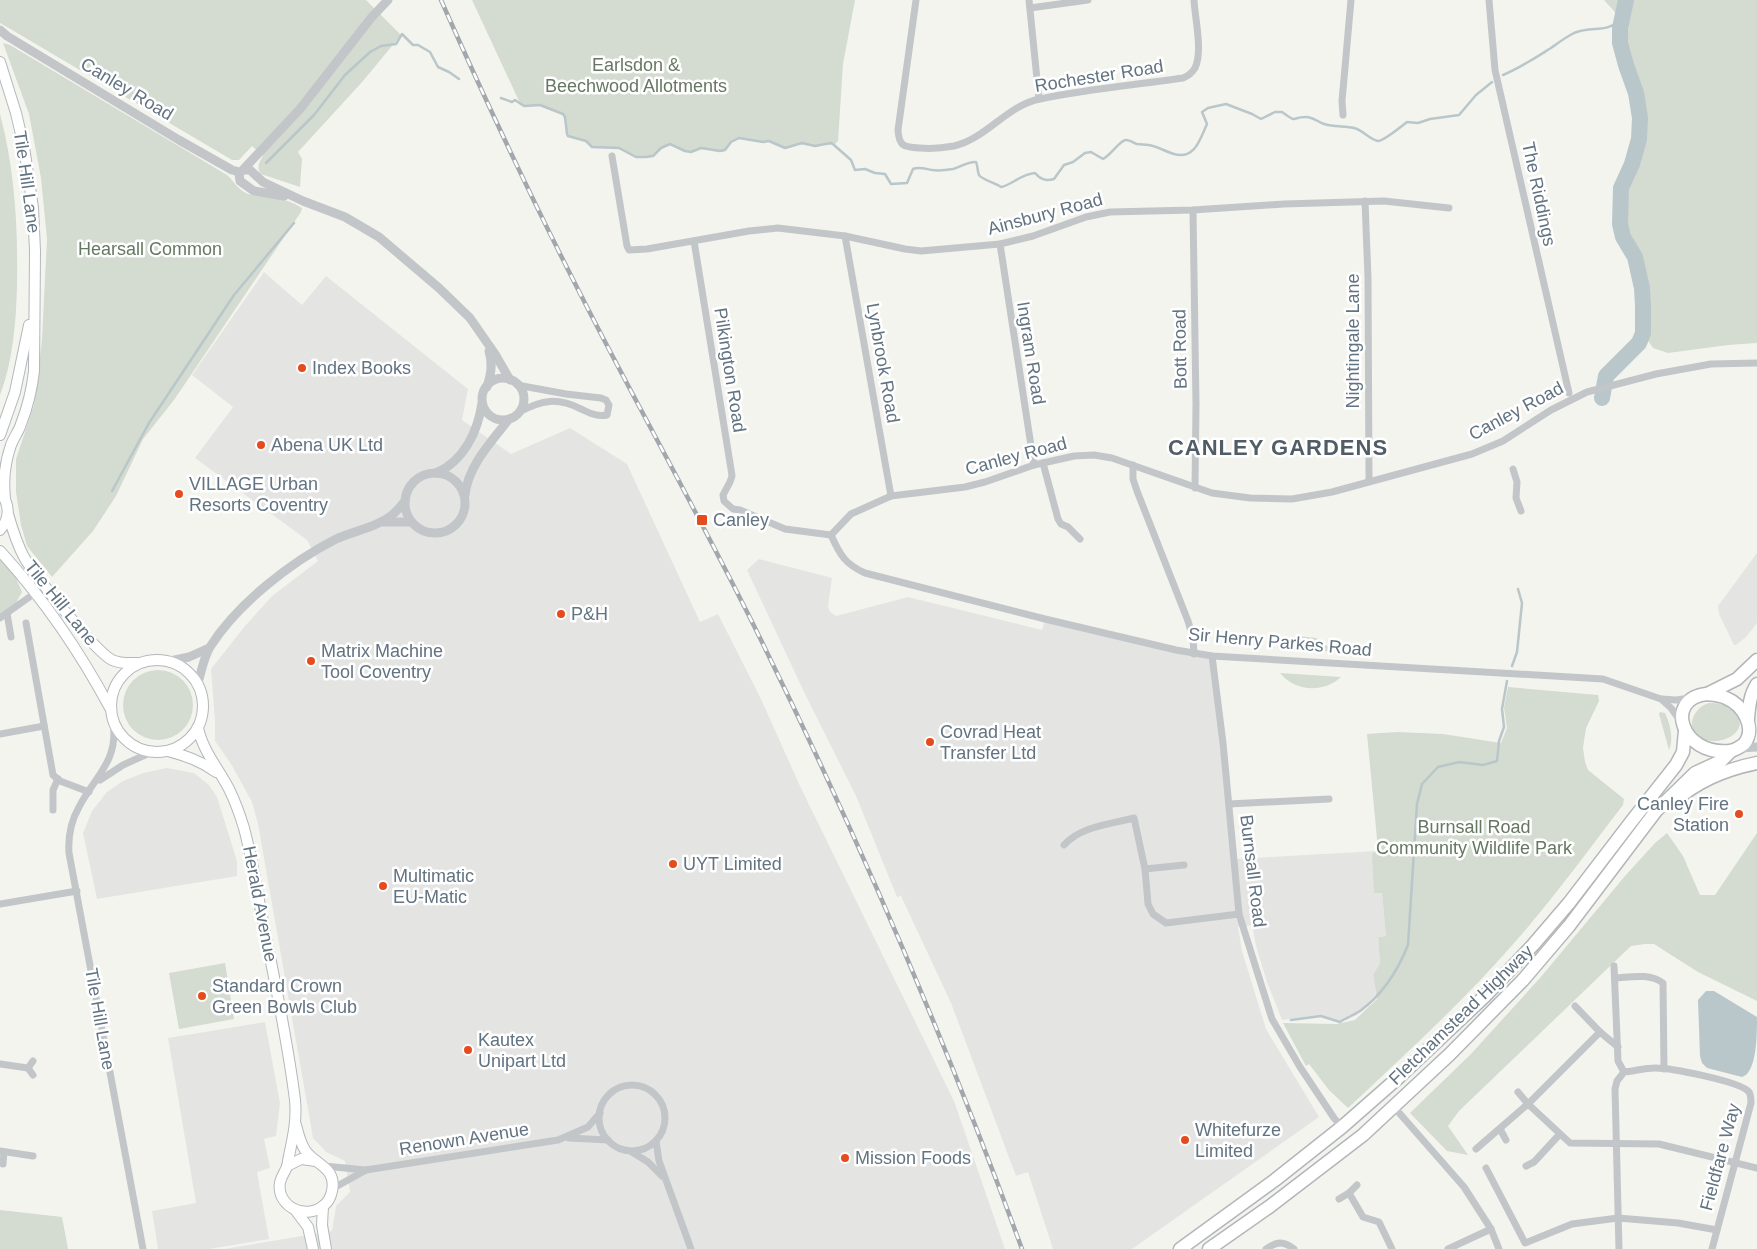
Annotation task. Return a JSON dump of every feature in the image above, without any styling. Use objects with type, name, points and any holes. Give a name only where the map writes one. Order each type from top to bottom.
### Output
[{"type":"highway","points":[[1757,660],[1738,679],[1694,698],[1686,707],[1683,713],[1684,727],[1694,742],[1705,748],[1734,750],[1746,741],[1752,729],[1749,704],[1752,692],[1757,684]]},
{"type":"highway","points":[[1707,694],[1720,696],[1732,701],[1744,711],[1752,729]]},
{"type":"highway","name":"Fletchamstead Highway","points":[[1180,1249],[1275,1180],[1342,1127],[1439,1040],[1533,946],[1569,903],[1676,765],[1683,752],[1684,727]]},
{"type":"highway","name":"Fletchamstead Highway","points":[[1209,1249],[1330,1161],[1394,1107],[1450,1054],[1523,980],[1569,926],[1656,811],[1678,788],[1700,770],[1721,761],[1734,750]]},
{"type":"highway","points":[[1626,850],[1681,796],[1695,786],[1731,769],[1757,763]]},
{"type":"main road","name":"Tile Hill Lane","points":[[0,62],[16,113],[30,177],[35,251],[33,305],[34,371],[32,388],[21,426],[7,458],[2,495],[16,539],[25,559],[59,603],[102,653],[112,660],[122,663],[141,663]]},
{"type":"main road","name":"Tile Hill Lane","points":[[0,435],[15,392],[33,305]]},
{"type":"main road","points":[[0,530],[5,524],[8,514]]},
{"type":"main road","name":"Tile Hill Lane","points":[[0,551],[66,634],[97,683],[110,708]]},
{"type":"main road","points":[[155,660],[170,661],[187,670],[198,683],[203,703],[202,719],[198,728],[188,741],[167,751],[141,749],[118,730],[113,722],[110,708],[112,697],[119,681],[130,669],[141,663],[155,660]]},
{"type":"main road","name":"Herald Avenue","points":[[198,728],[206,752],[230,790],[251,856],[292,1074],[296,1106],[296,1125],[287,1166],[281,1177],[280,1192],[283,1200],[296,1211],[308,1227],[313,1249]]},
{"type":"main road","name":"Herald Avenue","points":[[167,751],[205,764],[221,776]]},
{"type":"main road","name":"Herald Avenue","points":[[296,1125],[301,1142],[310,1156],[331,1177],[332,1190]]},
{"type":"main road","points":[[287,1166],[301,1159],[320,1164]]},
{"type":"main road","points":[[296,1211],[308,1212],[323,1206],[332,1190]]},
{"type":"main road","points":[[323,1206],[322,1225],[326,1249]]},
{"type":"street","points":[[247,172],[252,182],[245,184],[239,179],[247,172],[261,149],[300,109],[371,18],[388,0]]},
{"type":"street","name":"Rochester Road","points":[[916,0],[898,130],[899,140],[902,145],[909,148],[955,146],[970,139],[1019,107],[1039,99],[1183,78],[1189,75],[1194,68],[1198,55],[1194,0]]},
{"type":"street","points":[[1029,0],[1039,99]]},
{"type":"street","points":[[1030,8],[1088,0]]},
{"type":"street","points":[[1343,115],[1342,101],[1351,0]]},
{"type":"street","name":"The Riddings","points":[[1490,0],[1495,70],[1569,393]]},
{"type":"street","name":"Canley Road","points":[[0,30],[179,140],[232,170],[247,172],[263,182],[303,201],[345,217],[379,237],[462,309],[478,328],[514,382]]},
{"type":"street","name":"Ainsbury Road","points":[[612,156],[626,246],[629,250],[778,228],[845,236],[922,251],[1000,244],[1033,236],[1099,213],[1110,212],[1193,210],[1365,201],[1384,201],[1449,208]]},
{"type":"street","name":"Canley Road","points":[[245,184],[254,191],[303,201]]},
{"type":"street","name":"Nightingale Lane","points":[[1365,201],[1368,278],[1369,481]]},
{"type":"street","name":"Bott Road","points":[[1193,210],[1196,398],[1195,488]]},
{"type":"street","name":"Lynbrook Road","points":[[845,236],[891,496]]},
{"type":"street","name":"Pilkington Road","points":[[694,241],[732,476],[723,495],[724,502],[733,510],[740,510],[785,529],[831,535]]},
{"type":"street","name":"Ingram Road","points":[[1000,244],[1034,466]]},
{"type":"street","name":"Canley Road","points":[[486,387],[491,374],[492,361],[487,341]]},
{"type":"street","name":"Canley Road","points":[[831,535],[851,514],[891,496],[965,487],[1043,463],[1074,456],[1094,455],[1112,458],[1212,493],[1250,498],[1292,498],[1332,492],[1472,454],[1503,441],[1552,410],[1587,392],[1656,374],[1711,364],[1757,363]]},
{"type":"street","points":[[436,473],[452,464],[465,448],[476,426],[486,387],[495,380],[505,379],[566,394],[601,398],[610,405],[608,415],[602,416],[590,414],[568,403],[553,401],[536,403],[509,419],[474,467],[468,480],[464,515],[457,525],[447,532],[440,534],[430,533],[419,529],[411,522],[406,513],[405,501],[408,489],[416,480],[426,474],[447,475],[456,481],[465,496]]},
{"type":"street","points":[[514,382],[523,395],[520,412]]},
{"type":"street","points":[[482,399],[485,409],[491,417],[503,420],[509,419]]},
{"type":"street","points":[[1043,463],[1058,519],[1061,524],[1068,527],[1080,539]]},
{"type":"street","points":[[1133,465],[1133,479],[1137,491],[1188,621],[1193,638],[1194,654]]},
{"type":"street","points":[[1513,469],[1516,482],[1516,498],[1521,511]]},
{"type":"street","points":[[198,683],[209,648],[245,605],[284,571],[322,546],[392,515],[405,501]]},
{"type":"street","points":[[371,525],[393,521],[411,522]]},
{"type":"street","name":"Sir Henry Parkes Road","points":[[831,535],[842,558],[853,568],[866,573],[1045,619],[1194,654],[1589,678],[1614,682],[1661,699],[1694,698]]},
{"type":"street","points":[[0,618],[35,593]]},
{"type":"street","points":[[7,613],[11,637]]},
{"type":"street","points":[[26,623],[52,771],[58,779],[91,789]]},
{"type":"street","points":[[170,661],[190,657],[209,648]]},
{"type":"street","name":"Burnsall Road","points":[[1212,656],[1223,744],[1239,914],[1272,1019],[1300,1067],[1342,1127]]},
{"type":"street","name":"Sir Henry Parkes Road","points":[[1661,699],[1671,708],[1684,727]]},
{"type":"street","name":"Tile Hill Lane","points":[[113,722],[115,739],[113,746],[103,772],[78,808],[68,840],[143,1249]]},
{"type":"street","points":[[0,734],[44,726]]},
{"type":"street","points":[[1734,750],[1757,747]]},
{"type":"street","name":"Tile Hill Lane","points":[[91,789],[120,766],[154,751]]},
{"type":"street","points":[[53,810],[53,790],[58,779]]},
{"type":"street","points":[[1229,804],[1329,799]]},
{"type":"street","points":[[1064,845],[1071,838],[1082,832],[1134,818],[1145,869],[1148,904],[1153,914],[1166,922],[1239,914]]},
{"type":"street","points":[[1145,869],[1184,865]]},
{"type":"street","points":[[0,904],[77,891]]},
{"type":"street","points":[[1614,966],[1618,1061],[1624,1072],[1617,1081],[1615,1089],[1619,1249]]},
{"type":"street","points":[[1615,978],[1649,976],[1663,983],[1664,1069]]},
{"type":"street","points":[[1575,1006],[1600,1032],[1618,1047]]},
{"type":"street","points":[[1476,1149],[1528,1104],[1600,1032]]},
{"type":"street","points":[[28,1068],[34,1061]]},
{"type":"street","points":[[0,1064],[28,1068],[33,1075]]},
{"type":"street","name":"Fieldfare Way","points":[[1624,1072],[1655,1068],[1685,1070],[1739,1086],[1748,1091],[1751,1103],[1712,1249]]},
{"type":"street","points":[[635,1085],[650,1090],[661,1101],[666,1119],[664,1128],[656,1141],[640,1150],[631,1151],[622,1150],[608,1140],[602,1132],[600,1113],[603,1102],[617,1088],[635,1085]]},
{"type":"street","points":[[1518,1092],[1559,1135],[1570,1143],[1659,1144],[1757,1168]]},
{"type":"street","points":[[1394,1107],[1464,1187],[1491,1229],[1499,1249]]},
{"type":"street","name":"Renown Avenue","points":[[566,1138],[588,1127],[600,1113]]},
{"type":"street","points":[[1500,1129],[1506,1140]]},
{"type":"street","points":[[1526,1166],[1534,1162],[1559,1135]]},
{"type":"street","name":"Renown Avenue","points":[[320,1164],[366,1170],[470,1155],[566,1138],[608,1140]]},
{"type":"street","points":[[656,1141],[664,1178],[691,1249]]},
{"type":"street","points":[[631,1151],[648,1162],[664,1178]]},
{"type":"street","points":[[3,1164],[2,1152],[33,1156]]},
{"type":"street","name":"Renown Avenue","points":[[332,1190],[366,1170]]},
{"type":"street","points":[[1489,1172],[1526,1243],[1572,1224],[1618,1218],[1678,1223],[1717,1230]]},
{"type":"street","points":[[1338,1199],[1357,1186]]},
{"type":"street","points":[[1348,1193],[1363,1217],[1379,1222],[1392,1249]]},
{"type":"street","points":[[1448,1249],[1491,1229]]},
{"type":"street","points":[[1266,1249],[1280,1242],[1286,1243],[1294,1249]]},
{"type":"shaded area","points":[[264,272],[302,305],[326,276],[468,389],[462,420],[511,454],[570,428],[627,464],[700,622],[718,614],[761,699],[800,786],[954,1101],[1005,1249],[224,1249],[332,1231],[336,1206],[350,1192],[345,1161],[326,1152],[313,1138],[258,824],[252,802],[231,764],[215,741],[211,669],[272,596],[318,561],[307,540],[195,458],[233,407],[192,375]]},
{"type":"shaded area","points":[[1757,553],[1757,623],[1746,637],[1734,645],[1719,614],[1718,606]]},
{"type":"shaded area","points":[[759,559],[832,578],[828,606],[830,612],[836,616],[908,597],[1042,630],[1045,619],[1212,656],[1235,859],[1376,851],[1374,892],[1382,893],[1386,936],[1378,937],[1380,963],[1373,975],[1376,995],[1359,1012],[1340,1022],[1321,1016],[1282,1020],[1267,982],[1252,925],[1238,927],[1242,951],[1266,1029],[1319,1117],[1132,1249],[1053,1249],[1028,1172],[1016,1176],[951,1003],[901,896],[897,897],[856,796],[804,692],[747,570]]},
{"type":"shaded area","points":[[167,768],[194,773],[209,785],[217,797],[237,861],[237,876],[97,899],[83,833],[92,811],[107,792],[123,781],[143,773]]},
{"type":"shaded area","points":[[1706,991],[1714,991],[1757,1017],[1755,1052],[1751,1068],[1742,1077],[1707,1068],[1702,1063],[1700,1056],[1698,1000]]},
{"type":"shaded area","points":[[265,1022],[280,1103],[276,1136],[264,1139],[270,1168],[257,1172],[269,1239],[209,1249],[158,1249],[152,1211],[196,1203],[168,1038]]},
{"type":"green space","points":[[0,0],[366,0],[401,35],[363,81],[298,152],[302,159],[300,187],[261,174],[259,165],[263,156],[252,146],[239,160],[232,160],[0,23]]},
{"type":"green space","name":"Earlsdon & Beechwood Allotments","points":[[472,0],[855,0],[843,64],[838,141],[834,145],[813,146],[796,144],[785,148],[769,141],[763,142],[739,138],[731,142],[725,150],[701,148],[691,152],[670,144],[653,155],[646,157],[636,156],[617,148],[592,147],[586,141],[568,136],[566,119],[563,114],[540,105],[524,106],[519,101]]},
{"type":"green space","points":[[1604,0],[1757,0],[1757,343],[1668,353],[1653,348],[1643,333],[1642,288],[1635,257],[1623,237],[1620,224],[1621,188],[1632,164],[1639,139],[1640,118],[1636,93],[1620,43],[1622,20]]},
{"type":"green space","name":"Hearsall Common","points":[[3,43],[10,45],[227,175],[247,194],[284,200],[302,208],[174,400],[143,439],[116,496],[93,531],[52,577],[27,546],[21,525],[16,492],[16,459],[34,405],[42,340],[47,239],[41,178],[29,114]]},
{"type":"green space","points":[[0,114],[9,156],[14,199],[17,300],[15,327],[8,369],[0,395]]},
{"type":"green space","points":[[0,559],[15,576],[22,592],[16,603],[0,616]]},
{"type":"green space","points":[[1298,636],[1316,638],[1336,652],[1277,648]]},
{"type":"green space","points":[[151,670],[165,670],[178,676],[187,685],[193,698],[191,718],[183,730],[165,740],[151,740],[138,734],[129,725],[123,712],[123,698],[129,685],[138,676]]},
{"type":"green space","points":[[1280,673],[1341,677],[1326,686],[1310,688],[1293,684]]},
{"type":"green space","name":"Burnsall Road Community Wildlife Park","points":[[1508,687],[1598,695],[1599,701],[1586,728],[1583,748],[1585,762],[1588,770],[1624,799],[1623,805],[1574,870],[1502,957],[1438,1023],[1348,1108],[1329,1090],[1309,1064],[1306,1066],[1283,1023],[1337,1024],[1355,1020],[1377,999],[1373,975],[1380,963],[1378,937],[1386,936],[1382,893],[1374,893],[1372,854],[1378,849],[1367,734],[1397,732],[1443,734],[1501,743],[1507,728],[1504,708]]},
{"type":"green space","points":[[1709,703],[1725,705],[1734,711],[1739,719],[1739,726],[1736,732],[1730,737],[1722,740],[1705,740],[1694,732],[1692,727],[1693,717],[1700,708]]},
{"type":"green space","points":[[1660,712],[1665,713],[1670,726],[1671,741],[1669,750],[1659,714]]},
{"type":"green space","points":[[1667,833],[1683,856],[1700,895],[1715,895],[1757,833],[1757,1001],[1698,972],[1654,944],[1631,946],[1459,1111],[1448,1126],[1468,1155],[1447,1151],[1410,1113],[1471,1054],[1540,978],[1625,876],[1655,843]]},
{"type":"green space","name":"Standard Crown Green Bowls Club","points":[[225,963],[234,1019],[179,1029],[169,973]]},
{"type":"green space","points":[[0,1210],[62,1217],[68,1249],[0,1249]]},
{"type":"waterway","points":[[1602,398],[1606,376],[1639,343],[1643,333],[1642,288],[1635,257],[1623,237],[1620,224],[1621,188],[1632,164],[1639,139],[1640,118],[1636,93],[1620,43],[1620,28],[1626,0]]},
{"type":"waterway","points":[[1503,75],[1527,63],[1574,33],[1609,27],[1622,20]]},
{"type":"waterway","points":[[266,163],[314,115],[345,75],[370,52],[381,46],[396,44],[402,34],[413,45],[418,45],[430,52],[438,67],[459,79]]},
{"type":"waterway","points":[[501,98],[512,102],[515,100],[524,106],[540,105],[563,114],[568,136],[586,141],[592,147],[619,148],[636,157],[653,156],[661,148],[670,144],[691,152],[701,148],[720,151],[725,150],[731,142],[739,138],[763,142],[769,141],[785,148],[802,143],[815,146],[831,143],[851,160],[855,170],[865,169],[885,174],[891,184],[907,183],[913,169],[916,168],[946,170],[970,162],[976,162],[980,176],[1001,187],[1025,175],[1035,173],[1044,179],[1054,179],[1064,165],[1073,162],[1085,153],[1091,152],[1103,159],[1121,142],[1126,140],[1137,144],[1153,146],[1174,154],[1187,154],[1196,147],[1207,124],[1202,112],[1208,108],[1226,104],[1261,119],[1275,112],[1282,112],[1293,119],[1309,117],[1328,125],[1354,128],[1378,141],[1407,122],[1418,123],[1430,119],[1459,115],[1476,95],[1492,82]]},
{"type":"waterway","points":[[112,491],[149,423],[234,295],[294,223]]},
{"type":"waterway","points":[[1512,666],[1517,652],[1522,603],[1518,589]]},
{"type":"waterway","points":[[1291,1020],[1321,1016],[1340,1022],[1368,1005],[1394,973],[1408,945],[1417,804],[1422,784],[1438,767],[1459,762],[1483,765],[1497,761],[1499,741],[1504,727],[1502,709],[1507,681]]},
{"type":"railway","points":[[441,0],[549,231],[739,596],[832,788],[932,1017],[1022,1249]]},
{"type":"place","name":"Index Books","points":[[302,368]]},
{"type":"place","name":"Abena UK Ltd","points":[[261,445]]},
{"type":"place","name":"VILLAGE Urban Resorts Coventry","points":[[179,494]]},
{"type":"place","name":"Canley","points":[[702,520]]},
{"type":"place","name":"P&H","points":[[561,614]]},
{"type":"place","name":"Matrix Machine Tool Coventry","points":[[311,661]]},
{"type":"place","name":"Covrad Heat Transfer Ltd","points":[[930,742]]},
{"type":"place","name":"Canley Fire Station","points":[[1739,814]]},
{"type":"place","name":"UYT Limited","points":[[673,864]]},
{"type":"place","name":"Multimatic EU-Matic","points":[[383,886]]},
{"type":"place","name":"Standard Crown Green Bowls Club","points":[[202,996]]},
{"type":"place","name":"Kautex Unipart Ltd","points":[[468,1050]]},
{"type":"place","name":"Whitefurze Limited","points":[[1185,1140]]},
{"type":"place","name":"Mission Foods","points":[[845,1158]]},
{"type":"district","name":"CANLEY GARDENS","points":[[1278,447]]}]
